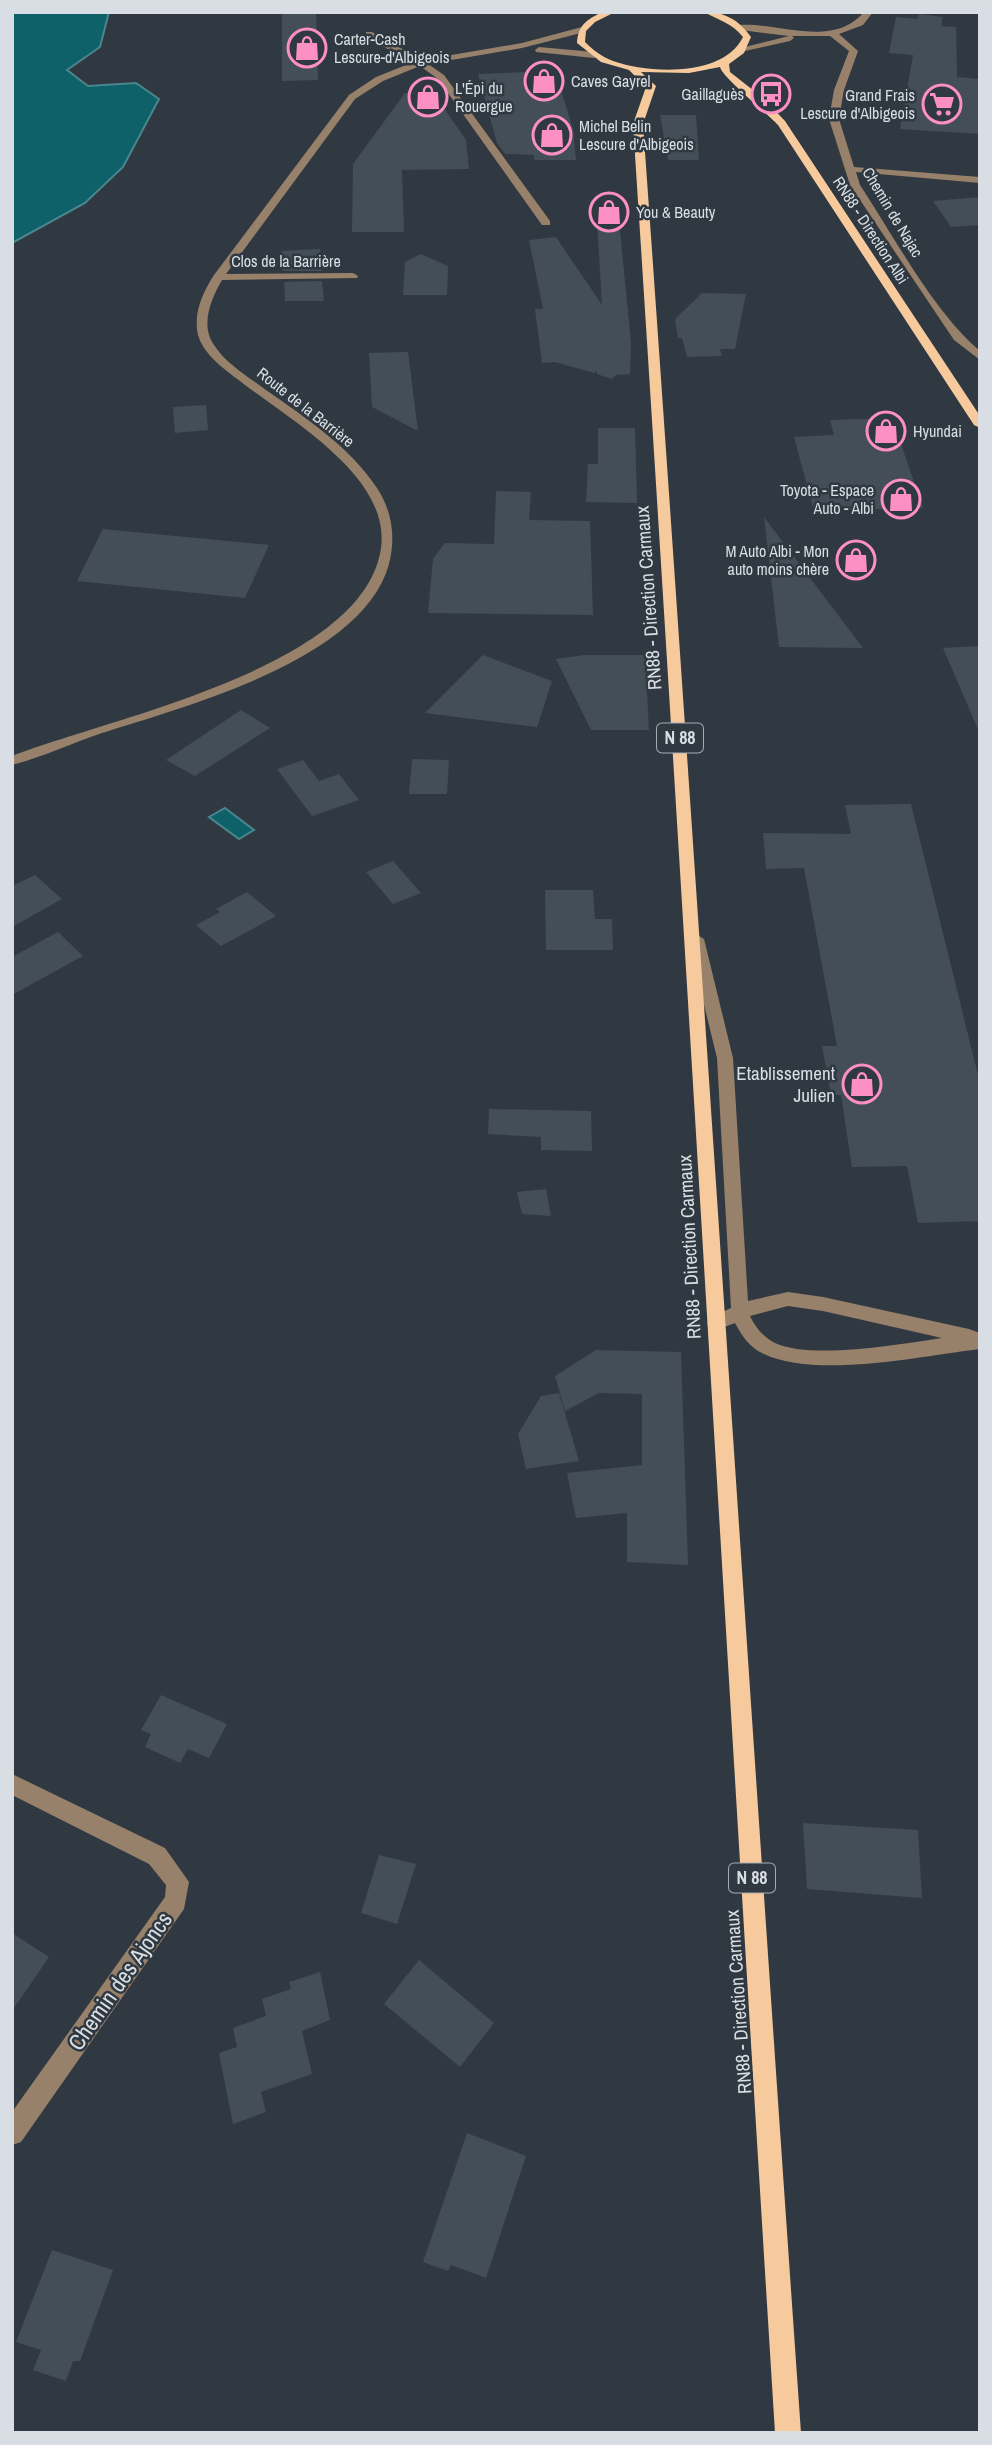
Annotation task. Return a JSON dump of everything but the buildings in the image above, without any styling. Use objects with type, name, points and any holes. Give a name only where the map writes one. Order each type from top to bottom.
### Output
[{"type":"main road","points":[[609,12],[592,20],[582,30],[581,43],[594,55],[633,69],[665,72],[697,70],[724,63],[737,56],[745,47],[747,37],[741,27],[718,14],[708,12]]},
{"type":"main road","name":"RN88 - Direction Albi","points":[[724,63],[726,73],[760,100],[782,123],[980,425]]},
{"type":"main road","name":"RN88 - Direction Carmaux","points":[[633,69],[651,86],[638,124],[693,929],[788,2433]]},
{"type":"street","points":[[745,47],[854,27],[869,12]]},
{"type":"street","points":[[741,27],[813,34]]},
{"type":"street","name":"Route de la Barrière","points":[[12,761],[47,746],[216,691],[280,663],[331,632],[365,600],[379,578],[387,548],[384,517],[372,487],[342,452],[236,373],[206,344],[202,326],[205,302],[218,277],[352,97],[373,81],[417,62],[553,41],[582,30]]},
{"type":"street","name":"Chemin de Najac","points":[[831,33],[854,51],[839,90],[834,118],[855,186],[935,307],[958,338],[980,357]]},
{"type":"street","points":[[369,34],[441,76],[546,223]]},
{"type":"street","name":"Route de la Barrière","points":[[501,49],[558,50],[594,55]]},
{"type":"street","points":[[849,169],[980,180]]},
{"type":"street","name":"Clos de la Barrière","points":[[218,277],[353,276]]},
{"type":"street","points":[[693,929],[725,1058],[740,1312],[748,1332],[771,1350],[805,1358],[980,1340]]},
{"type":"street","points":[[716,1323],[754,1306],[788,1299],[823,1304],[980,1340]]},
{"type":"street","name":"Chemin des Ajoncs","points":[[12,1784],[157,1856],[178,1882],[176,1901],[12,2133]]},
{"type":"water","points":[[12,12],[109,12],[100,47],[67,70],[88,86],[136,83],[159,99],[123,167],[85,203],[12,243]]},
{"type":"water","points":[[225,808],[254,830],[239,839],[209,817]]},
{"type":"place","name":"Carter-Cash Lescure-d'Albigeois","points":[[307,48]]},
{"type":"place","name":"Caves Gayrel","points":[[544,81]]},
{"type":"place","name":"Gaillaguès","points":[[771,94]]},
{"type":"place","name":"L'Épi du Rouergue","points":[[428,97]]},
{"type":"place","name":"Grand Frais Lescure d'Albigeois","points":[[942,104]]},
{"type":"place","name":"Michel Belin Lescure d'Albigeois","points":[[552,135]]},
{"type":"place","name":"You & Beauty","points":[[609,212]]},
{"type":"place","name":"Hyundai","points":[[886,431]]},
{"type":"place","name":"Toyota - Espace Auto - Albi","points":[[901,499]]},
{"type":"place","name":"M Auto Albi - Mon auto moins chère","points":[[856,560]]},
{"type":"place","name":"Etablissement Julien","points":[[862,1084]]}]
